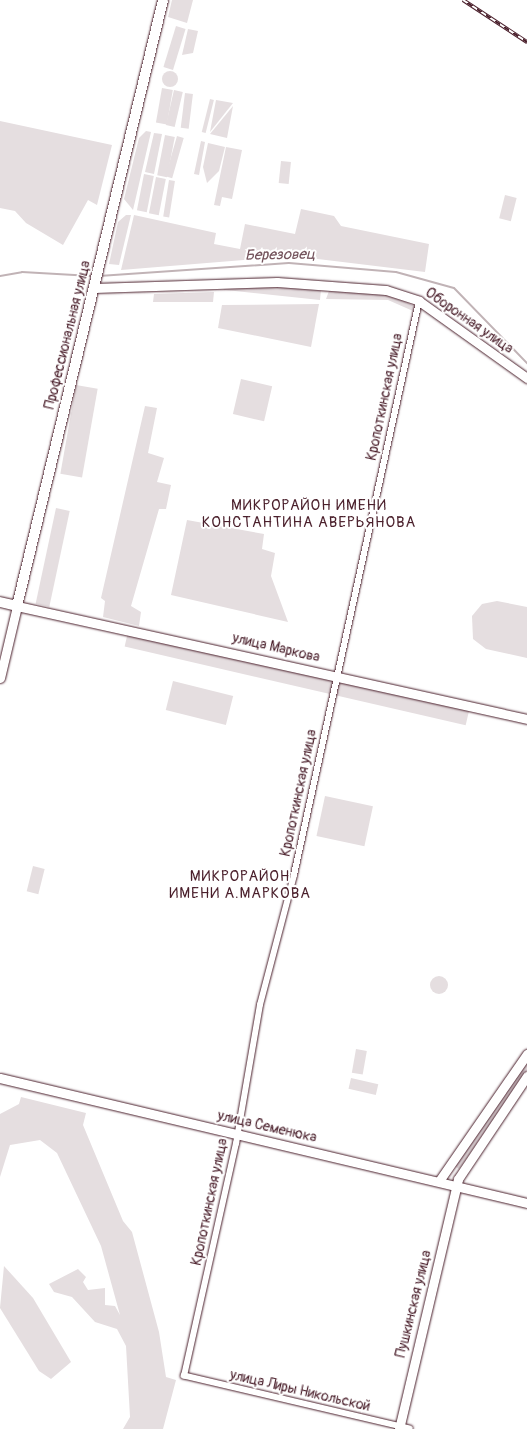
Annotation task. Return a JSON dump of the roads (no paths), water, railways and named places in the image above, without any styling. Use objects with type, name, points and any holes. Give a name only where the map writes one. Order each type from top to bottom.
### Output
[{"type":"main road","name":"Профессиональная улица","points":[[0,678],[164,0]]},
{"type":"main road","name":"Оборонная улица","points":[[96,280],[277,282],[386,290],[419,301],[527,378]]},
{"type":"main road","points":[[0,602],[17,606]]},
{"type":"main road","name":"улица Маркова","points":[[17,606],[527,719]]},
{"type":"main road","points":[[439,1181],[527,1054]]},
{"type":"main road","name":"Пушкинская улица","points":[[399,1428],[460,1173],[527,1076]]},
{"type":"main road","name":"улица Семенюка","points":[[0,1078],[527,1203]]},
{"type":"main road","name":"Пушкинская улица","points":[[453,1162],[451,1175],[457,1185]]},
{"type":"street","name":"Кропоткинская улица","points":[[184,1376],[237,1135],[260,1005],[294,875],[419,301]]},
{"type":"street","name":"улица Лиры Никольской","points":[[184,1376],[399,1428],[410,1429]]},
{"type":"waterway","name":"Березовец","points":[[99,276],[289,263],[396,272],[454,288],[527,363]]},
{"type":"waterway","name":"Березовец","points":[[0,276],[22,272],[92,276]]},
{"type":"railway","points":[[463,0],[527,42]]},
{"type":"district","name":"МИКРОРАЙОН ИМЕНИ КОНСТАНТИНА АВЕРЬЯНОВА","points":[[309,514]]},
{"type":"district","name":"МИКРОРАЙОН ИМЕНИ А.МАРКОВА","points":[[240,884]]}]
